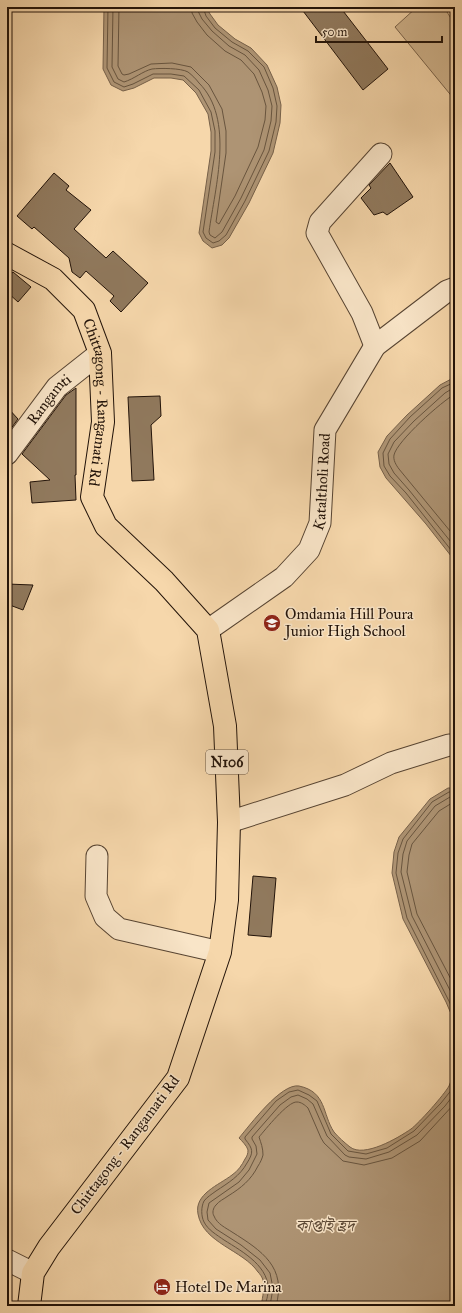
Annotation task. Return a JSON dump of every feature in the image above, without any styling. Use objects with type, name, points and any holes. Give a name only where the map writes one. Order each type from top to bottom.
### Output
[{"type":"highway","name":"Chittagong - Rangamati Rd","points":[[7,254],[52,279],[84,310],[100,352],[103,422],[92,498],[106,526],[164,581],[208,630],[225,726],[229,822],[227,900],[220,952],[178,1078],[49,1247],[33,1273],[29,1306]]},
{"type":"street","points":[[375,346],[362,313],[317,233],[320,222],[381,154]]},
{"type":"street","name":"Kataltholi Road","points":[[208,630],[284,577],[310,550],[320,523],[325,430],[375,346],[447,291],[455,288]]},
{"type":"street","name":"Rangamti","points":[[7,454],[57,387],[100,352]]},
{"type":"street","points":[[229,822],[345,786],[391,763],[455,745]]},
{"type":"street","points":[[97,856],[96,896],[105,917],[118,929],[220,952]]},
{"type":"street","points":[[7,1260],[33,1273]]},
{"type":"shaded area","points":[[417,7],[444,7],[455,25],[454,99],[395,27]]},
{"type":"water","points":[[104,7],[206,7],[218,25],[235,39],[251,48],[267,65],[277,87],[281,105],[280,123],[273,153],[249,203],[229,238],[222,245],[212,248],[203,241],[199,233],[211,151],[211,132],[208,114],[196,93],[183,80],[154,78],[134,88],[123,91],[111,85],[103,69]]},
{"type":"water","points":[[455,377],[455,561],[426,524],[386,478],[380,467],[378,452],[387,436],[407,415],[440,385]]},
{"type":"water","points":[[448,788],[455,788],[455,1023],[446,1002],[403,919],[392,873],[394,852],[399,837],[430,799]]},
{"type":"water","name":"কাপ্তাই হ্রদ","points":[[455,1065],[455,1306],[255,1306],[262,1301],[264,1285],[262,1277],[251,1264],[207,1232],[201,1224],[198,1214],[200,1201],[204,1196],[214,1186],[238,1170],[243,1163],[248,1150],[246,1145],[239,1138],[250,1124],[266,1106],[284,1091],[292,1087],[299,1086],[315,1093],[322,1104],[334,1132],[346,1144],[356,1150],[372,1149],[390,1142],[411,1129],[420,1121],[449,1086]]},
{"type":"building","points":[[300,7],[340,7],[388,69],[363,90]]},
{"type":"building","points":[[390,163],[413,197],[387,215],[383,212],[374,215],[361,198],[371,188],[369,185]]},
{"type":"building","points":[[54,173],[69,186],[66,190],[91,210],[74,229],[106,258],[113,251],[148,283],[121,312],[110,301],[114,296],[86,271],[80,278],[72,272],[69,258],[34,227],[32,229],[17,216]]},
{"type":"building","points":[[13,272],[31,287],[18,302],[7,292],[7,279]]},
{"type":"building","points":[[76,388],[76,500],[32,503],[30,482],[50,480],[22,454],[66,395]]},
{"type":"building","points":[[160,396],[161,416],[151,425],[154,480],[132,481],[128,397]]},
{"type":"building","points":[[7,407],[18,419],[7,434]]},
{"type":"building","points":[[7,584],[33,585],[23,610],[7,604]]},
{"type":"building","points":[[253,876],[276,878],[271,937],[248,935]]},
{"type":"place","name":"Omdamia Hill Poura Junior High School","points":[[272,623]]},
{"type":"place","name":"Hotel De Marina","points":[[162,1287]]}]
